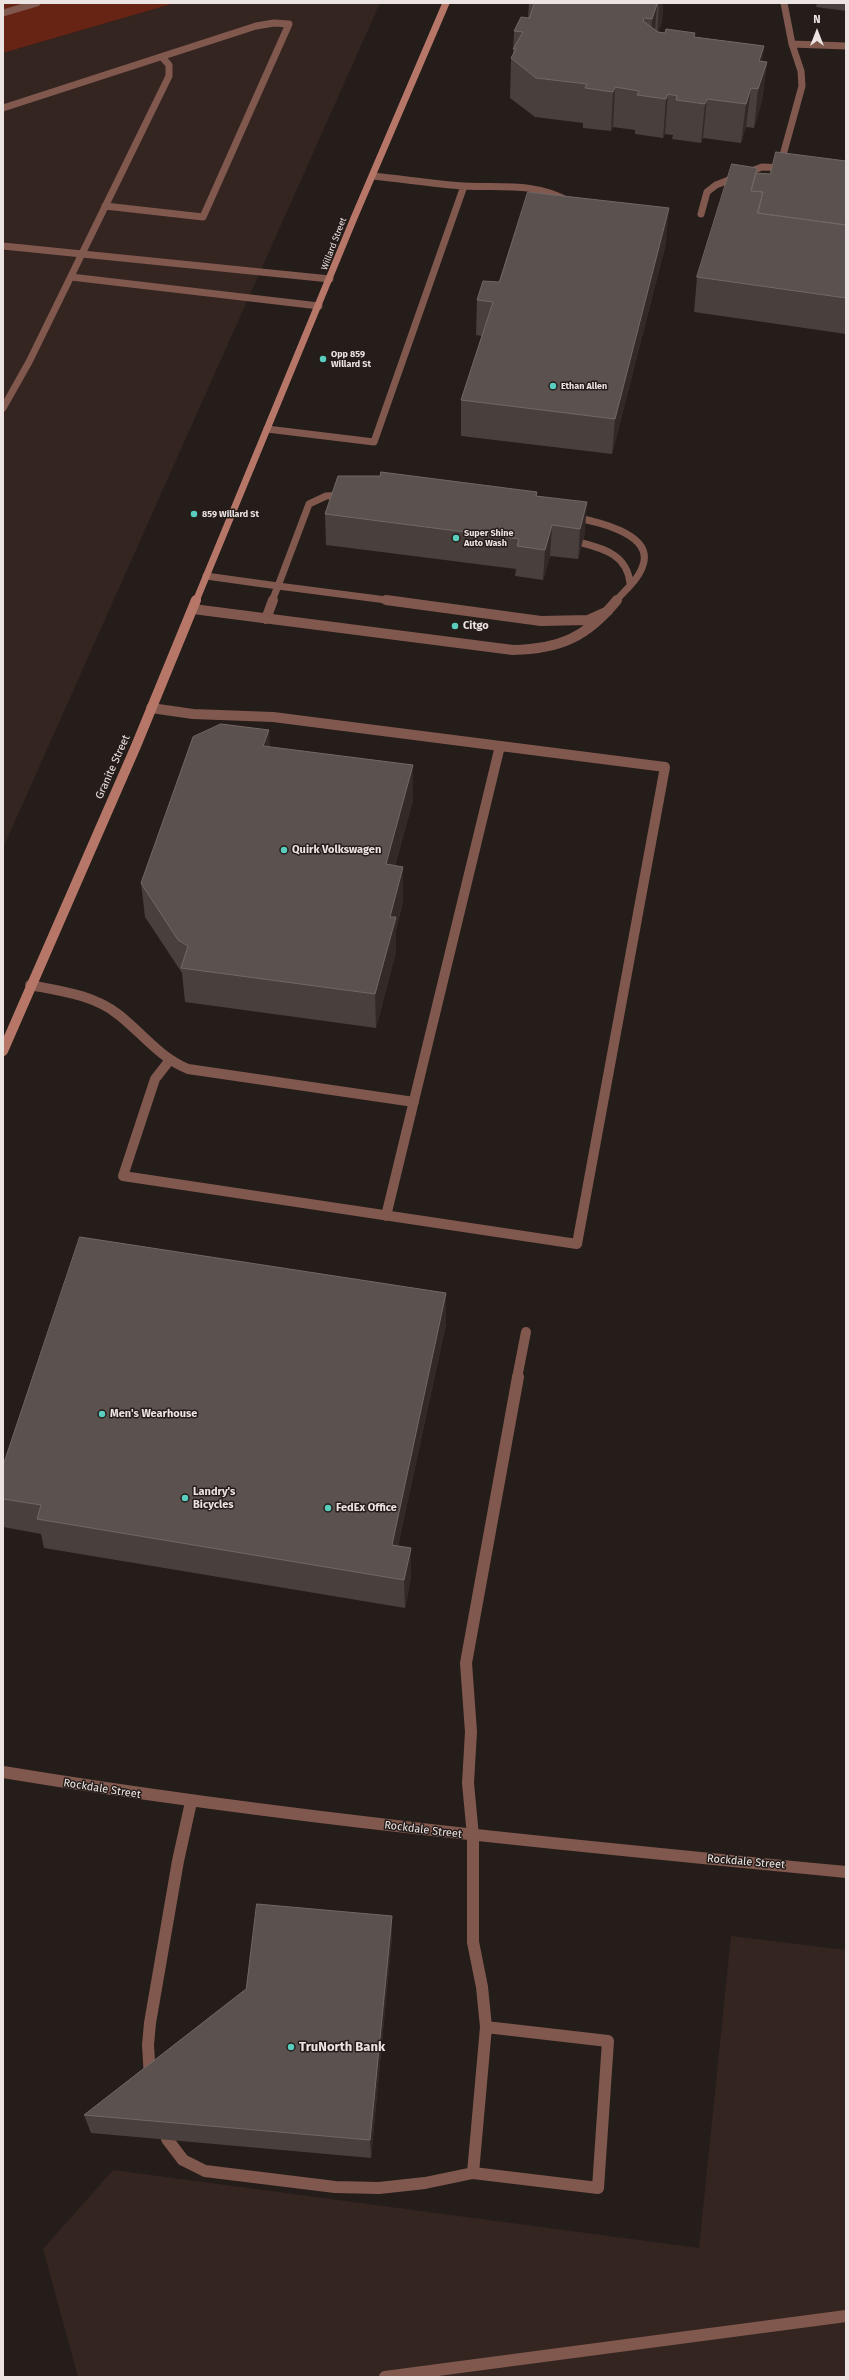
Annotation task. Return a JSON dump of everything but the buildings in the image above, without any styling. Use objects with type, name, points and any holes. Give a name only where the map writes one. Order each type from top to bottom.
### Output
[{"type":"main road","name":"Willard Street","points":[[241,491],[319,306],[354,218],[446,3]]},
{"type":"main road","name":"Granite Street","points":[[3,1051],[30,985],[151,708],[241,491]]},
{"type":"street","points":[[3,12],[37,3]]},
{"type":"street","points":[[779,167],[802,86],[801,72],[792,44],[784,3]]},
{"type":"street","points":[[3,108],[256,26],[274,23],[289,24],[203,217],[105,206]]},
{"type":"street","points":[[792,44],[846,46]]},
{"type":"street","points":[[3,408],[29,362],[169,76],[169,65],[162,57]]},
{"type":"street","points":[[701,214],[707,192],[716,185],[753,169],[779,167],[794,169]]},
{"type":"street","points":[[373,176],[464,186],[531,188],[554,194],[574,205]]},
{"type":"street","points":[[267,429],[374,442],[464,186]]},
{"type":"street","points":[[3,246],[82,255],[164,261],[330,279]]},
{"type":"street","points":[[71,277],[319,306]]},
{"type":"street","points":[[266,619],[309,504],[326,496],[356,495]]},
{"type":"street","points":[[193,609],[514,650],[543,648],[575,638],[588,630],[608,611],[639,573],[645,556],[638,541],[628,534],[614,528],[563,516]]},
{"type":"street","points":[[582,543],[615,554],[628,569],[630,583]]},
{"type":"street","points":[[206,576],[542,621],[588,620],[608,611]]},
{"type":"street","points":[[151,708],[193,714],[273,717],[665,767],[577,1244],[123,1176],[155,1079],[169,1061]]},
{"type":"street","points":[[386,1216],[500,746]]},
{"type":"street","points":[[30,985],[82,996],[109,1008],[169,1061],[199,1071],[414,1102]]},
{"type":"street","points":[[473,2174],[486,2027],[482,1987],[473,1942],[473,1836],[468,1783],[471,1732],[466,1663],[469,1630],[526,1332]]},
{"type":"street","name":"Rockdale Street","points":[[3,1772],[191,1802],[473,1836],[846,1872]]},
{"type":"street","points":[[151,2086],[148,2045],[150,2023],[178,1861],[191,1802]]},
{"type":"street","points":[[167,2139],[184,2160],[205,2171],[328,2186],[379,2188],[425,2183],[473,2174],[598,2188],[608,2041],[486,2027]]},
{"type":"street","points":[[385,2377],[846,2316]]},
{"type":"shaded area","points":[[3,3],[175,3],[3,53]]},
{"type":"shaded area","points":[[175,3],[380,3],[3,848],[3,53]]},
{"type":"shaded area","points":[[731,1936],[846,1950],[846,2377],[78,2377],[43,2249],[113,2170],[699,2248]]},
{"type":"place","name":"Opp 859 Willard St","points":[[323,359]]},
{"type":"place","name":"Ethan Allen","points":[[553,386]]},
{"type":"place","name":"859 Willard St","points":[[194,514]]},
{"type":"place","name":"Super Shine Auto Wash","points":[[456,538]]},
{"type":"place","name":"Citgo","points":[[455,626]]},
{"type":"place","name":"Quirk Volkswagen","points":[[284,850]]},
{"type":"place","name":"Men's Wearhouse","points":[[102,1414]]},
{"type":"place","name":"Landry's Bicycles","points":[[185,1498]]},
{"type":"place","name":"FedEx Office","points":[[328,1508]]},
{"type":"place","name":"TruNorth Bank","points":[[291,2047]]}]
